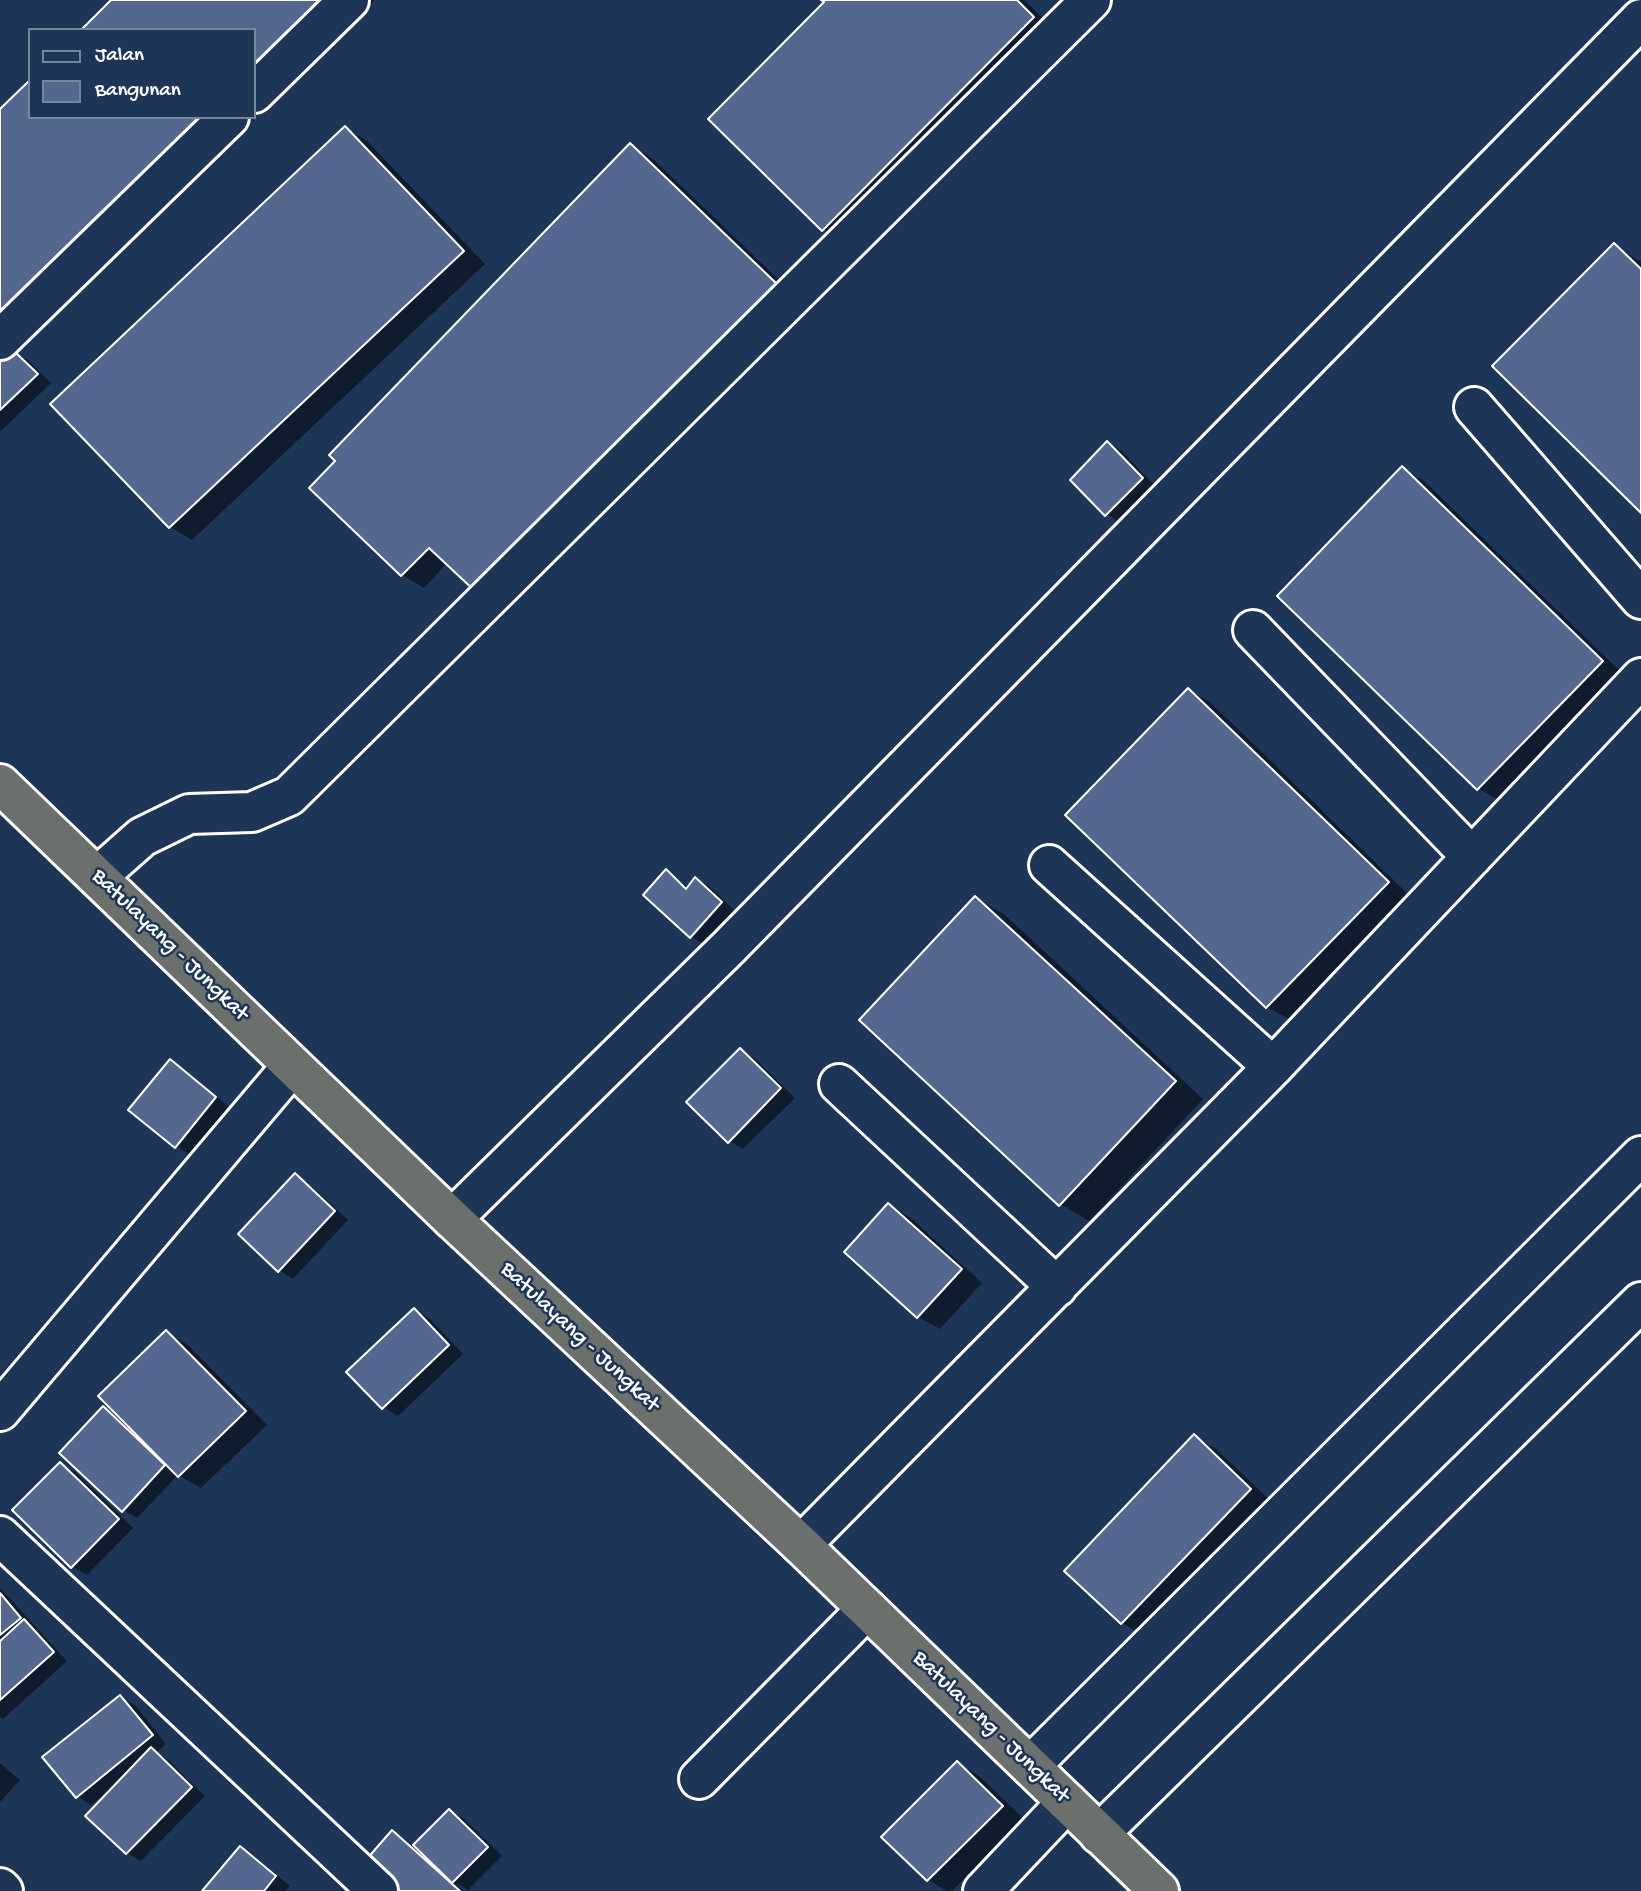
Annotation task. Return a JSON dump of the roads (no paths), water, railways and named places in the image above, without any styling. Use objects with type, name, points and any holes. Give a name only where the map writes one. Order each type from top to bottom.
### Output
[{"type":"highway","name":"Batulayang - Jungkat","points":[[0,784],[452,1219],[801,1545],[1159,1891]]},
{"type":"street","points":[[256,91],[349,0]]},
{"type":"street","points":[[97,876],[142,836],[189,814],[252,812],[289,796],[1091,0]]},
{"type":"street","points":[[452,1219],[738,938],[1641,19]]},
{"type":"street","points":[[0,340],[227,119]]},
{"type":"street","points":[[1475,407],[1641,599]]},
{"type":"street","points":[[1253,630],[1472,857]]},
{"type":"street","points":[[801,1545],[1273,1067],[1641,678]]},
{"type":"street","points":[[1049,864],[1273,1067]]},
{"type":"street","points":[[0,1411],[292,1066]]},
{"type":"street","points":[[839,1084],[1057,1287]]},
{"type":"street","points":[[1030,1766],[1641,1156]]},
{"type":"street","points":[[1099,1834],[1641,1302]]},
{"type":"street","points":[[0,1536],[378,1891]]},
{"type":"street","points":[[699,1779],[867,1609]]},
{"type":"street","points":[[983,1891],[1067,1802]]}]
